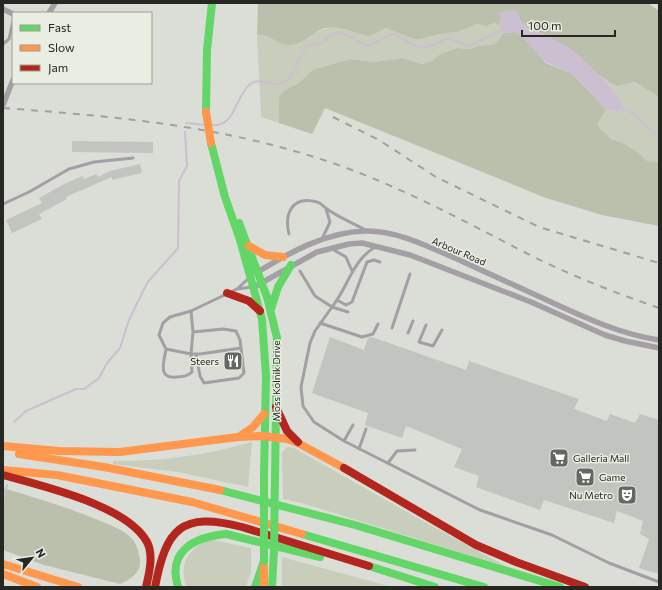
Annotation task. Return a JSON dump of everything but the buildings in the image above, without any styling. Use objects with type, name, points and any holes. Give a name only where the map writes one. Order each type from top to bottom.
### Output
[{"type":"main road","name":"Moss Kolnik Drive","points":[[212,3],[206,64],[206,112],[211,143],[223,184],[248,245],[254,274],[254,287],[261,312],[265,353],[263,436],[264,561],[262,571]]},
{"type":"main road","name":"Moss Kolnik Drive","points":[[223,184],[225,197],[254,274],[262,283],[275,327],[278,356],[272,587]]},
{"type":"main road","points":[[248,245],[260,254],[283,257]]},
{"type":"main road","points":[[271,310],[278,286],[291,265]]},
{"type":"main road","points":[[227,293],[249,301],[261,312]]},
{"type":"main road","points":[[276,407],[287,431],[298,443]]},
{"type":"main road","points":[[238,437],[253,427],[264,414]]},
{"type":"main road","points":[[3,446],[59,451],[120,452],[238,437],[263,436],[298,443],[476,544],[516,562],[585,587]]},
{"type":"main road","points":[[3,452],[108,467],[192,484],[354,525],[560,587]]},
{"type":"main road","points":[[3,470],[57,476],[192,502],[484,587]]},
{"type":"main road","points":[[3,475],[92,503],[114,513],[136,528],[148,544],[148,576],[146,587]]},
{"type":"main road","points":[[155,587],[163,554],[170,538],[178,530],[191,524],[209,521],[247,529],[432,586]]},
{"type":"main road","points":[[178,587],[175,576],[175,562],[180,553],[198,539],[212,534],[226,534],[432,586]]},
{"type":"main road","points":[[3,564],[38,576],[78,587]]},
{"type":"main road","points":[[254,587],[262,571]]},
{"type":"main road","points":[[262,571],[264,587]]},
{"type":"main road","points":[[3,574],[32,586]]},
{"type":"main road","points":[[139,587],[148,576]]},
{"type":"street","points":[[50,12],[55,3]]},
{"type":"street","points":[[3,9],[12,14]]},
{"type":"street","points":[[3,105],[12,82]]},
{"type":"street","name":"Arbour Road","points":[[254,274],[283,257],[322,239],[344,233],[366,231],[396,235],[435,250],[579,316],[608,327],[659,340]]},
{"type":"street","name":"Arbour Road","points":[[254,287],[291,265],[328,248],[355,244],[376,246],[410,255],[531,302],[575,322],[625,341],[659,348]]},
{"type":"street","points":[[575,322],[579,316]]},
{"type":"lane","points":[[3,44],[9,39],[12,26]]},
{"type":"lane","points":[[3,204],[29,192],[69,169],[94,162],[133,158]]},
{"type":"lane","points":[[289,234],[287,217],[289,211],[297,203],[308,201],[318,202],[326,209],[366,231]]},
{"type":"lane","points":[[322,239],[330,222],[326,209]]},
{"type":"lane","points":[[376,246],[363,256],[352,271],[337,300],[320,323],[310,343],[301,387],[301,400],[306,412],[314,422],[359,449],[480,510],[552,535],[609,564],[659,582]]},
{"type":"lane","points":[[328,248],[338,251],[346,257],[352,271]]},
{"type":"lane","points":[[337,300],[346,305],[352,302],[367,262],[374,260],[380,262]]},
{"type":"lane","points":[[300,271],[315,296],[332,307],[348,312]]},
{"type":"lane","points":[[237,289],[254,274]]},
{"type":"lane","points":[[392,328],[410,274]]},
{"type":"lane","points":[[191,311],[194,332],[191,354],[192,372],[189,375],[168,377],[163,370],[166,349],[159,335],[163,322],[170,317],[191,311],[237,289],[254,287]]},
{"type":"lane","points":[[408,333],[412,321]]},
{"type":"lane","points":[[320,323],[362,337],[373,334],[378,324]]},
{"type":"lane","points":[[426,325],[419,342],[430,346],[433,346],[442,330]]},
{"type":"lane","points":[[194,332],[223,329],[236,331],[240,340],[244,368],[243,375],[239,378],[208,383],[202,380],[196,354]]},
{"type":"lane","points":[[166,349],[196,354],[241,348]]},
{"type":"lane","points":[[344,441],[353,425]]},
{"type":"lane","points":[[359,449],[366,429]]},
{"type":"lane","points":[[388,463],[397,451],[415,450]]},
{"type":"green space","points":[[258,3],[648,3],[659,11],[659,97],[635,82],[617,86],[610,83],[548,36],[528,29],[522,23],[501,17],[499,25],[495,23],[486,26],[477,24],[457,32],[440,34],[421,39],[414,39],[386,28],[370,36],[330,27],[316,32],[299,43],[289,45],[265,36],[257,35]]},
{"type":"green space","points":[[495,23],[499,25],[503,33],[495,44],[468,49],[457,48],[440,54],[432,61],[422,64],[403,58],[375,62],[351,59],[314,69],[310,71],[301,82],[284,91],[278,102],[279,123],[261,117],[257,35],[264,34],[283,44],[328,28],[338,28],[370,36],[386,28],[421,39],[440,34],[457,32],[477,24],[486,26]]},
{"type":"green space","points":[[515,32],[527,40],[546,63],[571,73],[606,109],[597,125],[611,139],[625,144],[639,153],[647,161],[659,162],[659,226],[602,215],[546,198],[325,108],[312,134],[279,123],[279,98],[283,92],[296,85],[314,69],[351,59],[375,62],[403,58],[422,64],[432,61],[440,54],[457,48],[468,49],[495,44],[503,33]]},
{"type":"green space","points":[[605,80],[617,86],[635,82],[659,97],[659,162],[647,161],[639,153],[625,144],[611,139],[597,125],[606,109],[615,112],[617,96]]},
{"type":"green space","points":[[252,442],[248,487],[178,472],[113,464],[113,461],[183,457],[218,451]]},
{"type":"green space","points":[[287,447],[294,448],[507,567],[302,503],[283,499],[282,453]]},
{"type":"green space","points":[[3,488],[75,511],[122,531],[130,536],[137,547],[140,560],[139,569],[131,578],[120,584],[44,565],[3,550]]},
{"type":"green space","points":[[213,540],[251,548],[251,572],[246,587],[187,587],[184,579],[184,571],[188,557],[198,546]]},
{"type":"green space","points":[[282,557],[392,587],[282,587]]},
{"type":"shaded area","points":[[516,10],[522,23],[527,29],[548,36],[574,51],[605,80],[622,103],[621,108],[615,112],[606,109],[571,73],[546,62],[520,35],[515,32],[503,33],[499,25],[501,17],[499,13],[503,11]]},
{"type":"waterway","points":[[211,125],[219,125],[230,117],[244,91],[249,85],[256,81],[276,84],[287,80],[290,78],[306,46],[324,42],[331,35],[340,32],[366,46],[387,35],[394,34],[419,47],[424,48],[447,38],[469,46],[504,29]]},
{"type":"waterway","points":[[619,107],[632,113],[659,137]]},
{"type":"waterway","points":[[186,123],[205,125]]},
{"type":"waterway","points":[[14,422],[26,411],[76,389],[84,389],[99,378],[107,363],[120,348],[129,320],[147,283],[178,248],[179,181],[187,166],[185,132]]},
{"type":"waterway","points":[[3,501],[7,485]]},
{"type":"railway","points":[[3,108],[90,115],[174,125],[258,141],[299,152],[365,175],[434,206],[557,268],[607,289],[659,308]]},
{"type":"railway","points":[[333,117],[379,140],[436,177],[539,227],[659,263]]},
{"type":"traffic: fast","points":[[206,112],[207,50],[212,3]]},
{"type":"traffic: fast","points":[[211,143],[225,197],[240,240],[262,319],[266,376],[264,475]]},
{"type":"traffic: fast","points":[[239,223],[267,297],[277,338],[275,478]]},
{"type":"traffic: fast","points":[[271,309],[278,287],[291,265]]},
{"type":"traffic: fast","points":[[264,475],[264,561]]},
{"type":"traffic: fast","points":[[274,550],[275,478]]},
{"type":"traffic: fast","points":[[220,490],[355,525],[560,587]]},
{"type":"traffic: fast","points":[[178,587],[176,564],[180,555],[186,548],[203,538],[226,534],[320,557]]},
{"type":"traffic: fast","points":[[302,534],[484,587]]},
{"type":"traffic: fast","points":[[272,587],[274,550]]},
{"type":"traffic: fast","points":[[255,587],[264,561]]},
{"type":"traffic: fast","points":[[369,566],[435,587]]},
{"type":"traffic: slow","points":[[206,112],[211,143]]},
{"type":"traffic: slow","points":[[249,246],[265,255],[283,257]]},
{"type":"traffic: slow","points":[[240,436],[253,427],[264,414]]},
{"type":"traffic: slow","points":[[3,446],[59,451],[120,452],[238,437],[263,436],[287,439],[298,443],[344,468]]},
{"type":"traffic: slow","points":[[19,454],[104,467],[220,490]]},
{"type":"traffic: slow","points":[[3,470],[57,475],[192,502],[302,534]]},
{"type":"traffic: slow","points":[[3,564],[78,587]]},
{"type":"traffic: slow","points":[[264,566],[264,587]]},
{"type":"traffic: slow","points":[[3,574],[37,587]]},
{"type":"traffic: jam","points":[[227,293],[249,301],[260,311]]},
{"type":"traffic: jam","points":[[276,407],[287,431],[298,442]]},
{"type":"traffic: jam","points":[[344,468],[476,545],[516,562],[585,587]]},
{"type":"traffic: jam","points":[[3,475],[60,491],[103,507],[121,517],[137,529],[147,542],[151,559],[146,587]]},
{"type":"traffic: jam","points":[[155,587],[159,567],[171,538],[180,529],[191,524],[204,521],[242,527],[369,566]]},
{"type":"place","name":"Steers","points":[[233,361]]},
{"type":"place","name":"Galleria Mall","points":[[559,458]]},
{"type":"place","name":"Game","points":[[585,477]]},
{"type":"place","name":"Nu Metro","points":[[627,495]]}]
